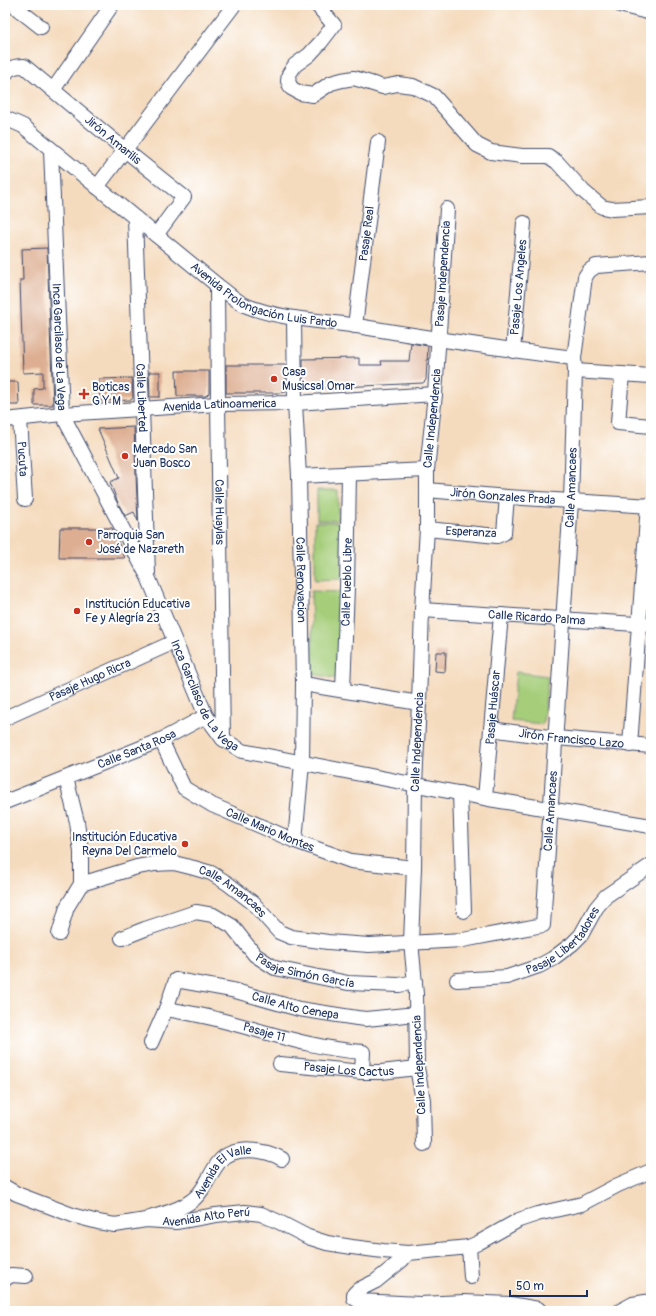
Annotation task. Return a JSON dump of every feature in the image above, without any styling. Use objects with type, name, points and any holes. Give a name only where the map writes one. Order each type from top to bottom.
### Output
[{"type":"street","points":[[16,5],[18,9],[41,27]]},
{"type":"street","points":[[53,90],[112,5]]},
{"type":"street","points":[[97,187],[234,5]]},
{"type":"street","points":[[317,5],[334,25],[309,55],[295,65],[289,74],[288,81],[291,88],[300,93],[313,94],[331,83],[354,78],[383,87],[398,84],[413,86],[434,96],[477,145],[491,152],[522,156],[548,156],[557,162],[583,191],[602,207],[612,209],[651,207]]},
{"type":"street","points":[[620,5],[651,13]]},
{"type":"street","name":"Jirón Amarilis","points":[[5,75],[6,72],[14,67],[24,66],[184,197],[156,235]]},
{"type":"street","name":"Avenida Prolongación Luis Pardo","points":[[5,118],[23,126],[217,285],[245,305],[262,311],[294,318],[513,351],[622,374],[651,376]]},
{"type":"street","name":"Pasaje Real","points":[[355,326],[378,142]]},
{"type":"street","name":"Inca Garcilaso de La Vega","points":[[51,150],[62,414],[148,577],[206,716],[223,739],[242,751],[485,798],[651,826]]},
{"type":"street","name":"Pasaje Independencia","points":[[438,340],[447,209]]},
{"type":"street","name":"Calle Liberted","points":[[135,218],[148,577]]},
{"type":"street","name":"Pasaje Los Angeles","points":[[513,351],[524,223]]},
{"type":"street","name":"Calle Amancaes","points":[[81,884],[138,867],[154,864],[174,863],[211,873],[227,883],[253,903],[279,932],[291,937],[328,942],[370,945],[463,940],[543,925],[570,501],[574,365],[585,277],[589,271],[596,266],[651,262]]},
{"type":"street","name":"Calle Huaylas","points":[[217,285],[223,739]]},
{"type":"street","name":"Calle Renovacion","points":[[294,318],[303,684],[302,763],[295,841]]},
{"type":"street","name":"Calle Independencia","points":[[424,1144],[423,1100],[417,1068],[415,982],[411,942],[415,785],[422,610],[427,529],[427,470],[435,394],[438,340]]},
{"type":"street","points":[[622,374],[618,423],[651,426]]},
{"type":"street","name":"Avenida Latinoamerica","points":[[5,420],[62,414],[218,404],[295,403],[435,394]]},
{"type":"street","name":"Pucuta","points":[[20,419],[25,499]]},
{"type":"street","points":[[299,476],[427,470]]},
{"type":"street","name":"Calle Pueblo Libre","points":[[343,689],[349,474]]},
{"type":"street","name":"Jirón Gonzales Prada","points":[[427,490],[507,497],[650,506]]},
{"type":"street","name":"Esperanza","points":[[427,529],[497,536],[504,534],[507,497]]},
{"type":"street","points":[[630,745],[645,624],[650,506]]},
{"type":"street","name":"Calle Ricardo Palma","points":[[422,610],[645,624]]},
{"type":"street","name":"Pasaje Huáscar","points":[[485,798],[501,615]]},
{"type":"street","name":"Pasaje Hugo Ricra","points":[[5,718],[174,642]]},
{"type":"street","points":[[303,684],[343,689],[419,703]]},
{"type":"street","name":"Calle Santa Rosa","points":[[5,802],[161,740],[206,716]]},
{"type":"street","name":"Jirón Francisco Lazo","points":[[491,729],[556,738],[651,746]]},
{"type":"street","name":"Calle Mario Montes","points":[[161,740],[184,788],[212,805],[295,841],[351,861],[414,868]]},
{"type":"street","points":[[59,934],[67,907],[81,884],[81,852],[77,822],[66,778]]},
{"type":"street","points":[[460,793],[464,911]]},
{"type":"street","name":"Pasaje Libertadores","points":[[457,980],[507,977],[539,966],[552,959],[581,936],[596,908],[606,896],[651,865]]},
{"type":"street","name":"Pasaje Simón García","points":[[122,938],[196,912],[213,916],[232,926],[255,956],[275,968],[348,983],[399,985],[415,982]]},
{"type":"street","name":"Calle Alto Cenepa","points":[[166,1009],[176,980],[232,990],[299,1009],[356,1018],[366,1019],[416,1014]]},
{"type":"street","points":[[151,1043],[166,1009]]},
{"type":"street","name":"Pasaje 11","points":[[166,1009],[219,1019],[312,1045],[343,1051],[363,1052],[362,1072]]},
{"type":"street","name":"Pasaje Los Cactus","points":[[280,1064],[362,1072],[381,1072],[417,1068]]},
{"type":"street","name":"Avenida El Valle","points":[[146,1220],[184,1206],[196,1197],[223,1157],[232,1153],[248,1150],[262,1151],[282,1159]]},
{"type":"street","points":[[471,1277],[469,1247],[518,1220],[537,1214],[582,1204],[618,1185],[651,1171]]},
{"type":"street","name":"Avenida Alto Perú","points":[[5,1188],[75,1216],[115,1225],[146,1220],[176,1222],[245,1212],[261,1214],[308,1237],[327,1243],[383,1251],[408,1252],[469,1247]]},
{"type":"street","points":[[408,1252],[402,1260],[376,1281],[358,1290],[354,1294],[354,1298],[359,1301],[420,1304],[464,1302],[510,1304],[538,1309],[540,1311]]},
{"type":"street","points":[[5,1279],[11,1275],[26,1276]]},
{"type":"street","points":[[620,1311],[633,1304],[651,1301]]},
{"type":"green space","points":[[317,490],[338,490],[338,520],[317,520]]},
{"type":"green space","points":[[315,522],[342,522],[342,579],[315,580]]},
{"type":"green space","points":[[311,591],[345,592],[339,679],[313,674]]},
{"type":"green space","points":[[516,672],[548,676],[543,724],[511,721]]},
{"type":"building","points":[[47,248],[53,405],[34,405],[34,389],[43,388],[43,372],[23,373],[20,280],[23,280],[22,249]]},
{"type":"building","points":[[411,343],[428,346],[426,380],[423,383],[303,389],[303,359],[359,358],[359,365],[382,365],[381,361],[409,361]]},
{"type":"building","points":[[226,365],[286,365],[286,392],[226,393]]},
{"type":"building","points":[[176,371],[209,371],[209,393],[206,396],[177,396]]},
{"type":"building","points":[[149,372],[160,372],[160,397],[150,397]]},
{"type":"building","points":[[132,378],[133,398],[131,400],[100,401],[99,379]]},
{"type":"building","points":[[5,382],[18,382],[19,405],[5,405]]},
{"type":"building","name":"Mercado San Juan Bosco","points":[[134,427],[138,521],[134,512],[125,516],[118,503],[110,482],[119,478],[98,429]]},
{"type":"building","name":"Parroquia San José de Nazareth","points":[[60,528],[112,528],[125,558],[59,558]]},
{"type":"building","points":[[436,652],[446,652],[445,672],[435,671]]},
{"type":"place","name":"Casa Musicsal Omar","points":[[274,379]]},
{"type":"place","name":"Boticas G Y M","points":[[84,394]]},
{"type":"place","name":"Mercado San Juan Bosco","points":[[125,456]]},
{"type":"place","name":"Parroquia San José de Nazareth","points":[[89,542]]},
{"type":"place","name":"Institución Educativa Fe y Alegría 23","points":[[77,611]]},
{"type":"place","name":"Institución Educativa Reyna Del Carmelo","points":[[185,844]]}]
